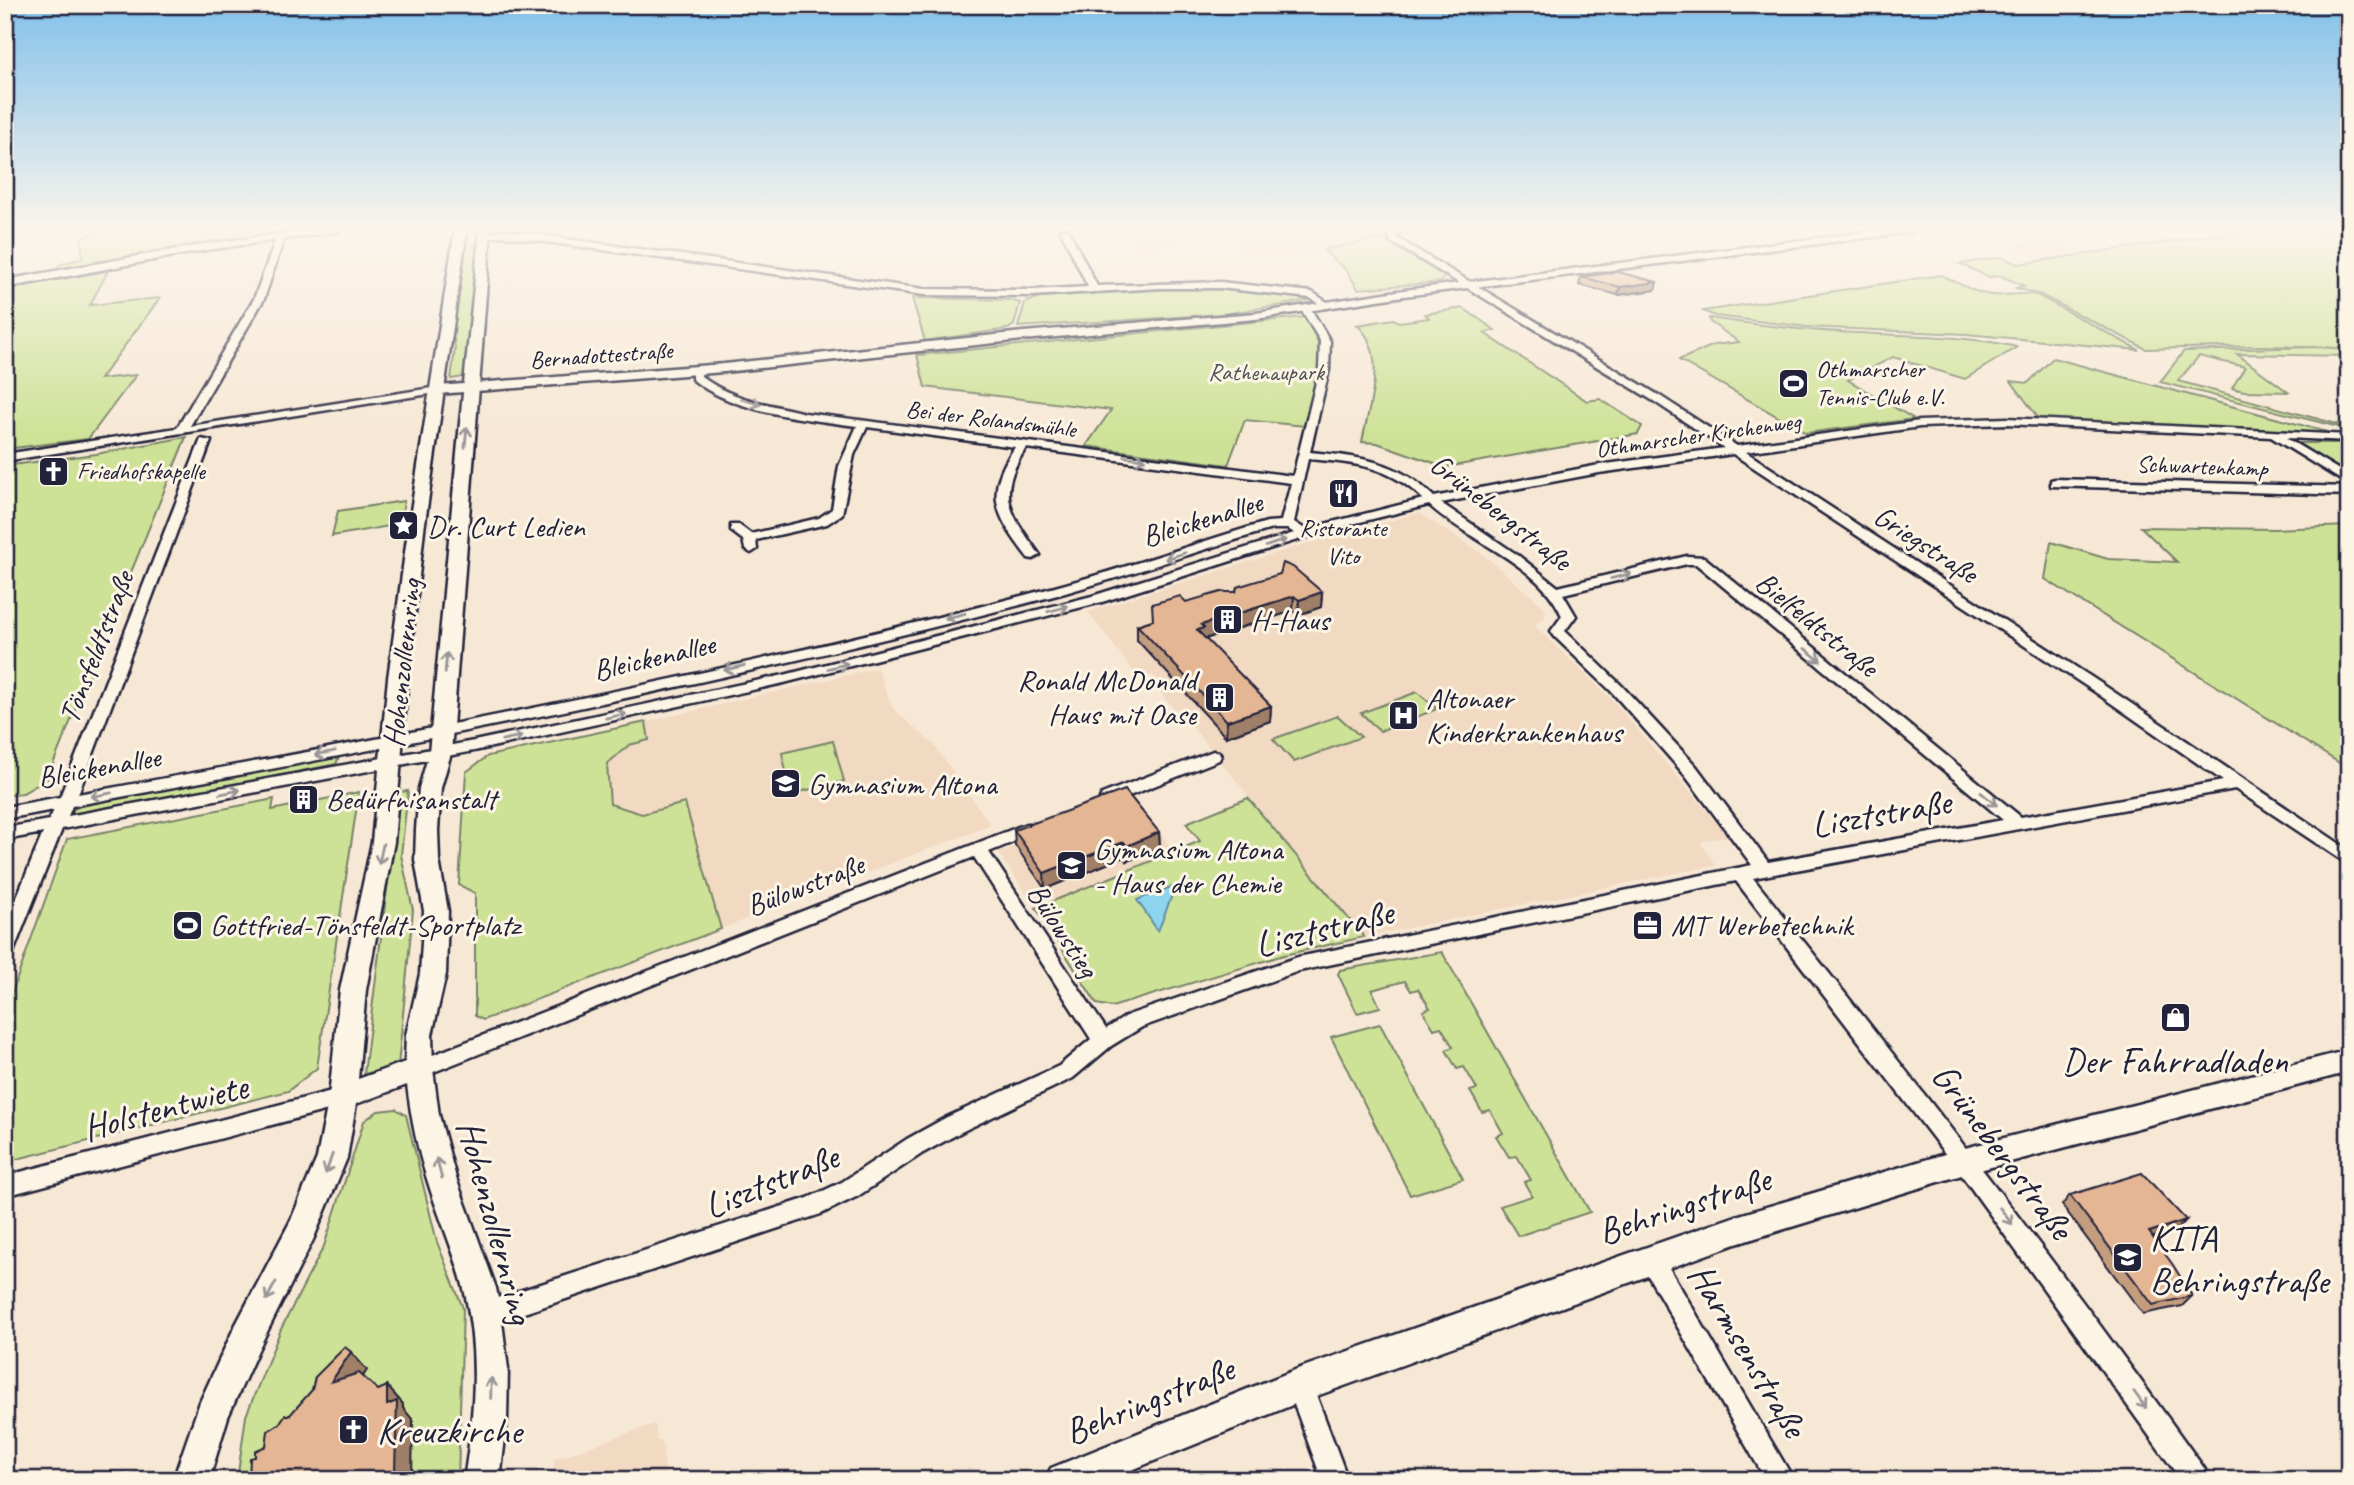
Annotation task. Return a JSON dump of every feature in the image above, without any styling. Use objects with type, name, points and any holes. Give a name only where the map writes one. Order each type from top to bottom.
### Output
[{"type":"main road","name":"Hohenzollernring","points":[[191,1480],[212,1413],[246,1339],[305,1224],[332,1158],[343,1097],[353,990],[383,842],[416,530],[451,298]]},
{"type":"main road","name":"Hohenzollernring","points":[[480,298],[441,742],[430,788],[426,830],[436,911],[433,974],[419,1035],[419,1069],[425,1115],[441,1178],[480,1288],[485,1314],[491,1369],[490,1420],[482,1480]]},
{"type":"main road","name":"Behringstraße","points":[[1063,1480],[1300,1385],[1735,1230],[1965,1161],[2349,1061]]},
{"type":"main road","points":[[343,1097],[419,1069]]},
{"type":"street","points":[[181,431],[259,298]]},
{"type":"street","points":[[1317,298],[1328,306]]},
{"type":"street","name":"Bernadottestraße","points":[[5,458],[438,390],[697,370],[1306,309],[1379,298]]},
{"type":"street","name":"Griegstraße","points":[[1490,298],[1656,398],[2100,689],[2349,859]]},
{"type":"street","points":[[1287,524],[1320,393],[1326,353],[1321,330],[1306,309]]},
{"type":"street","name":"Bei der Rolandsmühle","points":[[697,370],[696,377],[705,386],[749,402],[804,416],[1296,480]]},
{"type":"street","name":"Othmarscher Kirchenweg","points":[[1432,501],[1599,469],[1920,424],[1959,421],[2349,438]]},
{"type":"street","points":[[735,528],[750,543],[823,521],[838,511],[841,482],[851,448],[863,425]]},
{"type":"street","name":"Schwartenkamp","points":[[2275,436],[2349,481]]},
{"type":"street","name":"Tönsfeldtstraße","points":[[5,950],[66,802],[205,440]]},
{"type":"street","points":[[1023,444],[1002,479],[1001,504],[1011,528],[1033,555]]},
{"type":"street","name":"Grünebergstraße","points":[[1304,455],[1342,459],[1392,470],[1412,482],[1432,501],[1509,555],[1555,592],[1568,608],[1569,616],[1558,631],[1560,634],[1616,688],[1690,770],[1764,869]]},
{"type":"street","name":"Schwartenkamp","points":[[2055,483],[2349,491]]},
{"type":"street","name":"Bleickenallee","points":[[5,813],[704,697],[915,647],[1097,599],[1304,534],[1432,501]]},
{"type":"street","name":"Bleickenallee","points":[[441,742],[1061,590],[1259,528],[1287,524],[1304,534]]},
{"type":"street","name":"Bielfeldtstraße","points":[[1555,592],[1687,560],[1699,560],[2017,822]]},
{"type":"street","name":"Bleickenallee","points":[[5,834],[391,751]]},
{"type":"street","points":[[1086,806],[1213,756]]},
{"type":"street","name":"Lisztstraße","points":[[485,1314],[813,1207],[850,1189],[915,1146],[955,1124],[1066,1072],[1104,1040],[1135,1021],[1298,964],[1764,869],[2239,783]]},
{"type":"street","name":"Bülowstraße","points":[[419,1069],[1051,820]]},
{"type":"street","name":"Bülowstieg","points":[[978,849],[1092,1027],[1104,1040]]},
{"type":"street","name":"Grünebergstraße","points":[[1740,874],[1914,1092],[2197,1480]]},
{"type":"street","name":"Holstentwiete","points":[[5,1186],[343,1097]]},
{"type":"street","name":"Harmsenstraße","points":[[1651,1259],[1781,1480]]},
{"type":"street","points":[[1300,1385],[1335,1480]]},
{"type":"shaded area","name":"Altonaer Kinderkrankenhaus","points":[[1419,513],[1485,556],[1545,608],[1545,617],[1534,625],[1613,701],[1728,836],[1700,842],[1716,865],[1364,937],[1194,729],[1164,698],[1153,675],[1138,677],[1088,612],[1302,545]]},
{"type":"shaded area","name":"Gymnasium Altona","points":[[877,668],[893,709],[933,744],[991,825],[721,929],[685,803],[642,814],[610,804],[607,764],[629,745],[649,740],[646,722]]},
{"type":"shaded area","name":"Gymnasium Altona - Haus der Chemie","points":[[1132,800],[1174,850],[1036,908],[998,853]]},
{"type":"shaded area","points":[[655,1424],[657,1441],[662,1440],[666,1480],[555,1480],[554,1459]]},
{"type":"green space","points":[[5,298],[94,298],[90,305],[160,298],[100,379],[136,375],[88,439],[5,449]]},
{"type":"green space","points":[[458,298],[473,298],[464,377],[451,379],[455,349],[453,332]]},
{"type":"green space","points":[[912,298],[1010,300],[1020,303],[1014,325],[1008,329],[925,341]]},
{"type":"green space","points":[[1036,298],[1302,298],[1306,301],[1223,314],[1018,327],[1025,303]]},
{"type":"green space","points":[[1787,298],[2043,298],[2139,350],[1966,334],[1808,327],[1715,316],[1703,311]]},
{"type":"green space","points":[[2047,298],[2349,298],[2349,348],[2261,346],[2146,349]]},
{"type":"green space","points":[[1463,308],[1495,330],[1484,333],[1587,401],[1600,399],[1642,426],[1638,434],[1441,468],[1434,463],[1377,443],[1362,442],[1372,396],[1374,365],[1367,337],[1357,325],[1394,319],[1399,322],[1429,318],[1425,314]]},
{"type":"green space","name":"Rathenaupark","points":[[1304,317],[1313,329],[1320,356],[1317,384],[1305,426],[1245,420],[1228,465],[1086,446],[1111,410],[925,387],[917,355]]},
{"type":"green space","name":"Othmarscher Tennis-Club e.V.","points":[[1709,318],[1820,331],[1958,338],[2017,347],[1965,379],[1893,357],[1848,380],[1914,419],[1806,433],[1679,360],[1714,345],[1739,342],[1710,322]]},
{"type":"green space","points":[[2315,347],[2349,349],[2349,356],[2237,354],[2288,392],[2244,391],[2232,388],[2245,367],[2199,356],[2178,381],[2344,426],[2343,428],[2160,382],[2184,351]]},
{"type":"green space","points":[[2053,358],[2327,432],[2326,435],[2039,419],[2011,381],[2028,383]]},
{"type":"green space","points":[[186,437],[47,779],[23,793],[5,796],[5,466],[96,454]]},
{"type":"green space","points":[[2288,443],[2349,443],[2349,478]]},
{"type":"green space","points":[[404,501],[401,524],[332,536],[338,511]]},
{"type":"green space","points":[[2349,526],[2349,769],[2045,579],[2051,542],[2108,559],[2177,562],[2141,527],[2274,529]]},
{"type":"green space","points":[[1417,692],[1437,709],[1380,731],[1361,713]]},
{"type":"green space","points":[[1338,716],[1361,737],[1294,762],[1273,739]]},
{"type":"green space","points":[[646,722],[649,740],[629,745],[607,764],[610,804],[642,814],[685,803],[721,929],[483,1020],[475,1016],[475,893],[459,885],[466,772],[488,756]]},
{"type":"green space","points":[[833,741],[844,781],[791,794],[782,753]]},
{"type":"green space","points":[[339,757],[336,764],[70,817],[74,809],[88,802]]},
{"type":"green space","points":[[408,791],[401,855],[413,910],[398,1066],[364,1074],[399,792]]},
{"type":"green space","name":"Gottfried-Tönsfeldt-Sportplatz","points":[[359,792],[317,1068],[288,1091],[5,1162],[5,1012],[67,839],[274,799],[272,810]]},
{"type":"green space","points":[[1248,798],[1364,937],[1284,955],[1112,1007],[1097,1004],[1036,908],[1200,841],[1186,823]]},
{"type":"green space","points":[[1442,952],[1590,1212],[1518,1236],[1500,1206],[1532,1196],[1524,1182],[1531,1180],[1517,1156],[1509,1157],[1496,1136],[1503,1133],[1490,1110],[1482,1112],[1470,1091],[1477,1089],[1464,1067],[1457,1069],[1446,1050],[1453,1047],[1441,1027],[1434,1029],[1423,1011],[1430,1008],[1418,989],[1411,991],[1405,981],[1372,990],[1380,1007],[1357,1013],[1338,974],[1340,970]]},
{"type":"green space","points":[[1380,1024],[1463,1179],[1410,1195],[1331,1037]]},
{"type":"green space","points":[[396,1109],[406,1115],[437,1242],[463,1308],[458,1480],[237,1480],[246,1416],[281,1329],[324,1246],[364,1121],[378,1111]]},
{"type":"water","points":[[1176,885],[1158,931],[1137,900]]},
{"type":"building","points":[[1283,563],[1293,567],[1322,592],[1299,600],[1294,596],[1201,625],[1204,628],[1197,630],[1271,706],[1227,721],[1137,625],[1153,620],[1152,604],[1180,596],[1186,602],[1221,592],[1236,592],[1237,587],[1280,574]]},
{"type":"building","points":[[1125,790],[1159,832],[1127,846],[1124,842],[1044,873],[1014,830]]},
{"type":"building","name":"KITA Behringstraße","points":[[2142,1173],[2186,1220],[2149,1232],[2192,1296],[2153,1305],[2070,1195]]},
{"type":"building","name":"Kreuzkirche","points":[[345,1347],[351,1352],[331,1382],[359,1373],[378,1390],[387,1386],[387,1405],[397,1401],[395,1471],[392,1472],[392,1477],[386,1480],[249,1480],[250,1458],[255,1457],[255,1451],[266,1446],[268,1431],[279,1424],[285,1415],[290,1415],[312,1390],[315,1377]]},
{"type":"place","name":"Othmarscher Tennis-Club e.V.","points":[[1793,383]]},
{"type":"place","name":"Friedhofskapelle","points":[[54,471]]},
{"type":"place","name":"Ristorante Vito","points":[[1343,494]]},
{"type":"place","name":"Dr. Curt Ledien","points":[[404,526]]},
{"type":"place","name":"H-Haus","points":[[1228,620]]},
{"type":"place","name":"Ronald McDonald Haus mit Oase","points":[[1219,697]]},
{"type":"place","name":"Altonaer Kinderkrankenhaus","points":[[1403,715]]},
{"type":"place","name":"Gymnasium Altona","points":[[785,784]]},
{"type":"place","name":"Bedürfnisanstalt","points":[[303,799]]},
{"type":"place","name":"Gymnasium Altona - Haus der Chemie","points":[[1071,866]]},
{"type":"place","name":"Gottfried-Tönsfeldt-Sportplatz","points":[[187,925]]},
{"type":"place","name":"MT Werbetechnik","points":[[1648,925]]},
{"type":"place","name":"Der Fahrradladen","points":[[2175,1018]]},
{"type":"place","name":"KITA Behringstraße","points":[[2127,1258]]},
{"type":"place","name":"Kreuzkirche","points":[[354,1430]]}]
